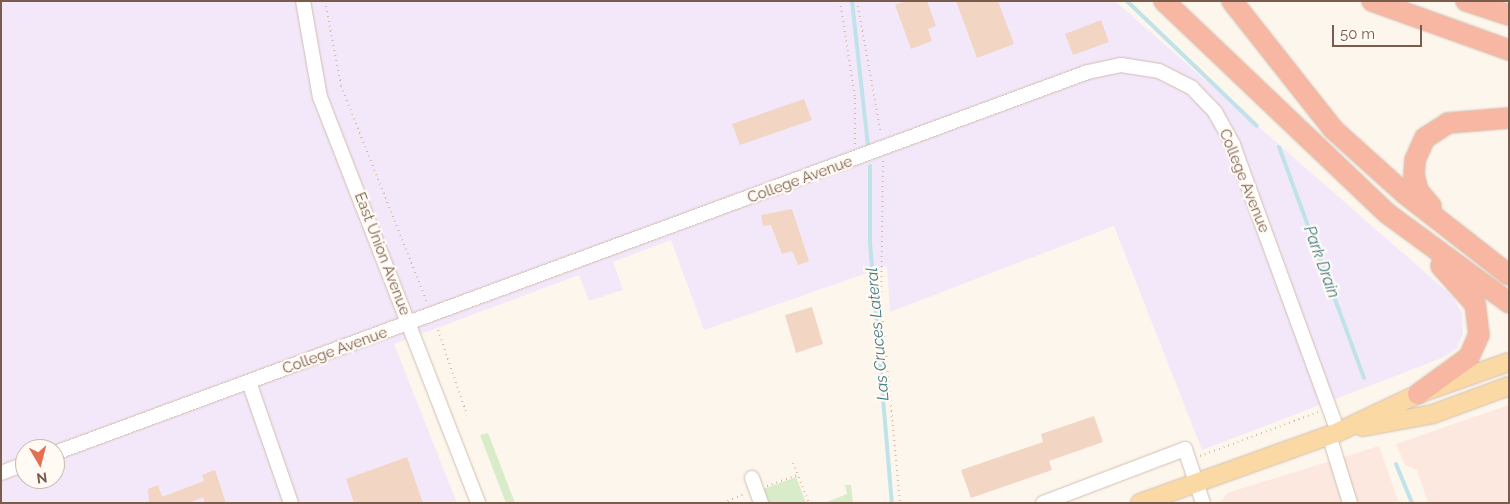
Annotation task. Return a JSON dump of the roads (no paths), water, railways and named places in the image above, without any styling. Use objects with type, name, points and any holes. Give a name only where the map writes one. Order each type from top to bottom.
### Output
[{"type":"highway","points":[[1164,1],[1388,214],[1467,292],[1478,311],[1479,335],[1469,357],[1418,394]]},
{"type":"highway","points":[[1232,1],[1333,129],[1509,275]]},
{"type":"highway","points":[[1372,1],[1509,50]]},
{"type":"highway","points":[[1466,1],[1509,16]]},
{"type":"highway","points":[[1466,240],[1418,190],[1415,160],[1425,138],[1448,123],[1509,118]]},
{"type":"highway","points":[[1388,214],[1509,303]]},
{"type":"main road","points":[[1140,503],[1334,434],[1418,394],[1509,362]]},
{"type":"main road","points":[[1334,434],[1433,414],[1509,386]]},
{"type":"street","name":"East Union Avenue","points":[[303,1],[320,97],[478,503]]},
{"type":"street","name":"College Avenue","points":[[65,449],[883,150],[1088,72],[1121,65],[1159,71],[1192,88],[1215,112],[1233,145],[1334,434],[1350,503]]},
{"type":"street","points":[[249,382],[291,503]]},
{"type":"street","points":[[1043,503],[1185,449],[1203,503]]},
{"type":"street","points":[[1,473],[15,468]]},
{"type":"street","points":[[752,478],[761,503]]},
{"type":"waterway","name":"Las Cruces Lateral","points":[[852,1],[868,145]]},
{"type":"waterway","name":"Park Drain","points":[[1127,1],[1257,126]]},
{"type":"waterway","name":"Park Drain","points":[[1279,147],[1364,378]]},
{"type":"waterway","name":"Las Cruces Lateral","points":[[870,166],[870,243],[892,503]]},
{"type":"waterway","name":"Park Drain","points":[[1396,464],[1412,503]]}]
